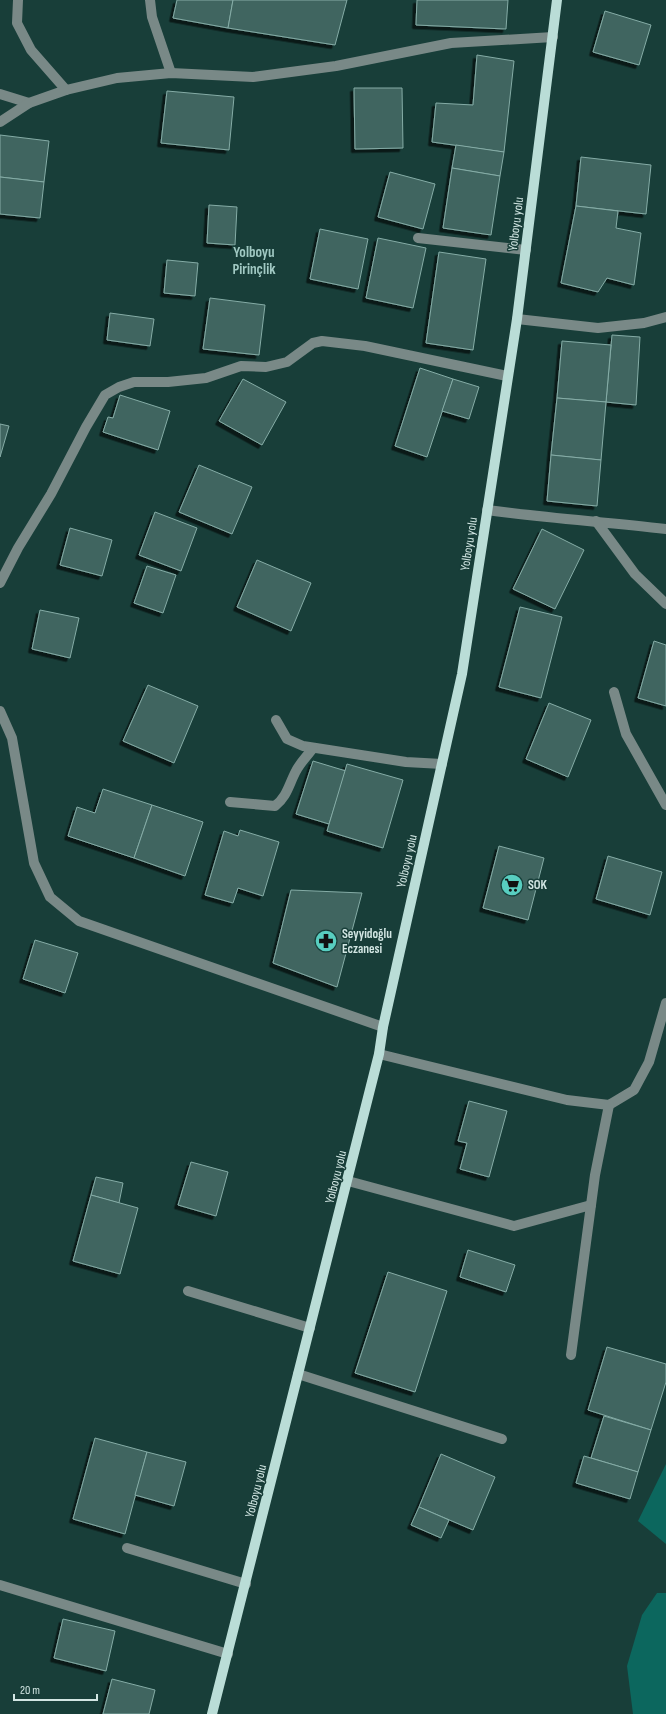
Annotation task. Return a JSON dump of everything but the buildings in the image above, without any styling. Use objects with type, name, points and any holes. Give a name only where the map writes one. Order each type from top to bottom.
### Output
[{"type":"main road","name":"Yolboyu yolu","points":[[212,1714],[379,1054],[383,1027],[462,674],[507,376],[517,320],[558,0]]},
{"type":"street","points":[[18,0],[17,23],[31,50],[66,90]]},
{"type":"street","points":[[150,0],[152,17],[171,74]]},
{"type":"street","points":[[0,122],[29,103],[66,90],[117,78],[171,74],[253,77],[336,66],[451,43],[554,37]]},
{"type":"street","points":[[0,94],[29,103]]},
{"type":"street","points":[[418,238],[526,250]]},
{"type":"street","points":[[517,320],[598,328],[644,323],[666,317]]},
{"type":"street","points":[[0,583],[18,548],[51,494],[97,408],[105,395],[119,387],[134,382],[168,382],[206,378],[241,366],[266,367],[287,362],[314,343],[322,341],[364,346],[507,376]]},
{"type":"street","points":[[487,510],[541,517],[596,521],[666,529]]},
{"type":"street","points":[[596,521],[634,574],[666,604]]},
{"type":"street","points":[[614,692],[626,734],[666,804]]},
{"type":"street","points":[[0,711],[12,738],[34,863],[50,897],[62,907],[79,921],[383,1027]]},
{"type":"street","points":[[276,720],[287,739],[303,746],[406,762],[442,764]]},
{"type":"street","points":[[230,802],[275,806],[282,801],[296,770],[313,748]]},
{"type":"street","points":[[379,1054],[567,1100],[609,1105],[634,1090],[649,1062],[666,1003]]},
{"type":"street","points":[[571,1354],[595,1175],[609,1105]]},
{"type":"street","points":[[348,1181],[514,1226],[591,1205]]},
{"type":"street","points":[[188,1291],[310,1328]]},
{"type":"street","points":[[298,1374],[502,1439]]},
{"type":"street","points":[[127,1548],[246,1584]]},
{"type":"street","points":[[0,1585],[228,1654]]},
{"type":"green space","points":[[666,1464],[666,1544],[638,1521]]},
{"type":"green space","points":[[657,1593],[666,1593],[666,1714],[633,1714],[627,1666],[642,1615]]},
{"type":"place","name":"SOK","points":[[512,885]]},
{"type":"place","name":"Seyyidoğlu Eczanesi","points":[[326,941]]},
{"type":"district","name":"Yolboyu Pirinçlik","points":[[254,260]]}]
